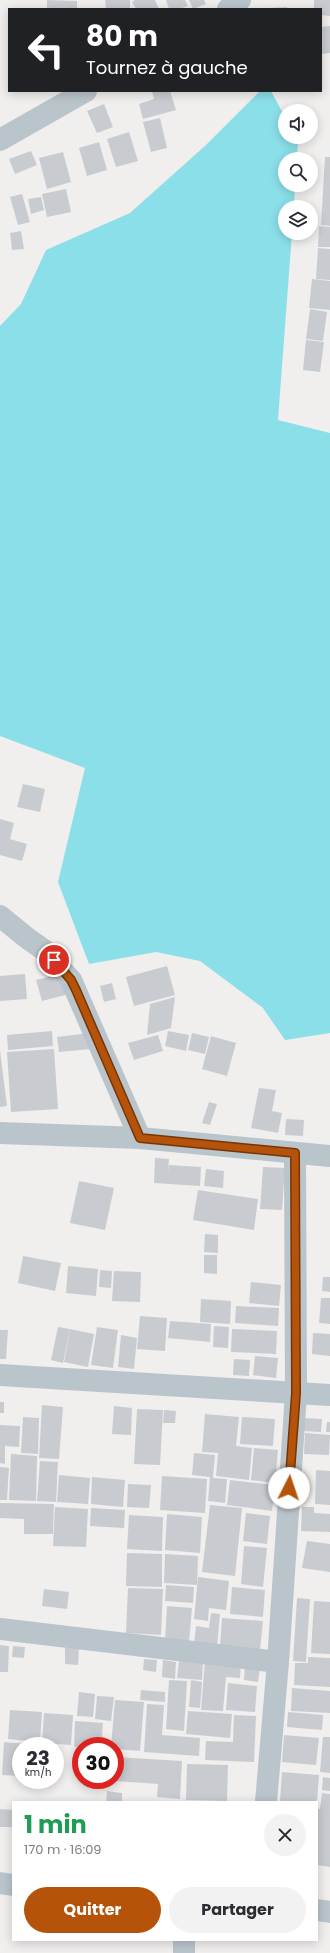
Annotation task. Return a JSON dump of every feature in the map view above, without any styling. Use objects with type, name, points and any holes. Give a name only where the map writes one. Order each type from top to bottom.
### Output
[{"type":"street","points":[[229,8],[240,0]]},
{"type":"street","points":[[0,140],[84,92]]},
{"type":"street","points":[[0,916],[44,950],[71,980],[140,1138]]},
{"type":"street","points":[[0,1133],[140,1138],[330,1156]]},
{"type":"street","points":[[266,1801],[278,1662],[296,1393],[295,1153]]},
{"type":"street","points":[[0,1375],[330,1396]]},
{"type":"street","points":[[0,1629],[278,1662]]},
{"type":"street","points":[[0,1883],[12,1884]]},
{"type":"street","points":[[318,1910],[330,1912]]},
{"type":"street","points":[[184,1941],[184,1953]]},
{"type":"water","points":[[259,92],[272,92],[278,104],[278,144],[298,144],[297,152],[278,152],[278,192],[295,192],[294,200],[278,200],[278,240],[291,240],[278,420],[330,433],[330,1033],[285,1040],[263,1008],[200,961],[156,952],[89,964],[58,882],[85,768],[0,736],[0,326],[21,304],[46,250],[130,213],[206,145]]},
{"type":"building","points":[[47,0],[77,1],[77,8],[47,8]]},
{"type":"building","points":[[105,0],[130,0],[130,8],[106,8]]},
{"type":"building","points":[[135,0],[155,0],[159,8],[135,8],[132,2]]},
{"type":"building","points":[[166,0],[185,0],[188,6],[182,8],[169,8]]},
{"type":"building","points":[[189,0],[204,0],[206,4],[196,8],[193,8]]},
{"type":"building","points":[[314,0],[330,0],[330,16],[322,15],[322,8],[314,8]]},
{"type":"building","points":[[330,26],[330,53],[322,54],[322,27]]},
{"type":"building","points":[[152,92],[170,92],[176,110],[143,119],[139,104],[154,99]]},
{"type":"building","points":[[104,104],[113,127],[97,133],[87,111]]},
{"type":"building","points":[[160,118],[167,148],[151,152],[143,122]]},
{"type":"building","points":[[129,132],[138,161],[116,167],[107,139]]},
{"type":"building","points":[[99,142],[107,170],[87,176],[79,148]]},
{"type":"building","points":[[31,151],[37,165],[15,174],[9,159]]},
{"type":"building","points":[[63,152],[71,182],[47,189],[39,158]]},
{"type":"building","points":[[325,157],[330,157],[330,226],[321,225]]},
{"type":"building","points":[[66,189],[71,212],[47,217],[42,194]]},
{"type":"building","points":[[22,194],[30,222],[18,225],[10,197]]},
{"type":"building","points":[[41,197],[44,210],[31,214],[28,199]]},
{"type":"building","points":[[319,226],[330,227],[330,247],[318,247]]},
{"type":"building","points":[[21,231],[24,249],[12,250],[10,233]]},
{"type":"building","points":[[318,248],[330,249],[330,280],[316,279]]},
{"type":"building","points":[[312,279],[330,281],[330,310],[309,308]]},
{"type":"building","points":[[310,309],[327,312],[323,341],[306,339]]},
{"type":"building","points":[[306,340],[324,342],[320,372],[303,370]]},
{"type":"building","points":[[23,784],[45,789],[40,812],[17,807]]},
{"type":"building","points":[[0,819],[14,823],[10,839],[27,844],[22,861],[0,855]]},
{"type":"building","points":[[167,966],[175,995],[134,1006],[126,977]]},
{"type":"building","points":[[64,973],[69,994],[42,1001],[36,980]]},
{"type":"building","points":[[25,974],[27,999],[0,1001],[0,976]]},
{"type":"building","points":[[112,983],[116,999],[104,1002],[100,986]]},
{"type":"building","points":[[175,997],[171,1028],[147,1035],[150,1004]]},
{"type":"building","points":[[52,1031],[53,1046],[8,1050],[7,1035]]},
{"type":"building","points":[[168,1031],[189,1035],[186,1051],[165,1046]]},
{"type":"building","points":[[90,1033],[91,1049],[59,1052],[57,1037]]},
{"type":"building","points":[[192,1033],[209,1037],[205,1054],[188,1050]]},
{"type":"building","points":[[158,1035],[163,1051],[134,1060],[128,1043]]},
{"type":"building","points":[[211,1036],[236,1043],[227,1076],[202,1069]]},
{"type":"building","points":[[54,1049],[58,1109],[11,1112],[7,1052]]},
{"type":"building","points":[[0,1050],[7,1106],[0,1107]]},
{"type":"building","points":[[259,1088],[276,1090],[272,1111],[282,1113],[278,1133],[251,1128]]},
{"type":"building","points":[[209,1102],[217,1104],[210,1125],[202,1123]]},
{"type":"building","points":[[286,1119],[304,1120],[303,1136],[285,1135]]},
{"type":"building","points":[[155,1158],[169,1159],[168,1173],[169,1165],[201,1167],[200,1186],[154,1183]]},
{"type":"building","points":[[263,1167],[285,1168],[282,1210],[260,1209]]},
{"type":"building","points":[[206,1169],[224,1171],[223,1188],[204,1186]]},
{"type":"building","points":[[79,1181],[114,1188],[105,1230],[70,1223]]},
{"type":"building","points":[[198,1190],[258,1199],[254,1230],[193,1220]]},
{"type":"building","points":[[205,1234],[218,1235],[218,1253],[204,1252]]},
{"type":"building","points":[[204,1255],[217,1255],[217,1274],[204,1273]]},
{"type":"building","points":[[23,1256],[61,1263],[55,1291],[18,1283]]},
{"type":"building","points":[[68,1266],[98,1269],[96,1296],[66,1293]]},
{"type":"building","points":[[100,1270],[112,1271],[111,1288],[99,1287]]},
{"type":"building","points":[[114,1271],[141,1272],[140,1302],[112,1301]]},
{"type":"building","points":[[323,1277],[330,1277],[330,1292],[322,1291]]},
{"type":"building","points":[[251,1282],[281,1285],[279,1306],[249,1303]]},
{"type":"building","points":[[321,1298],[330,1298],[330,1324],[319,1323]]},
{"type":"building","points":[[201,1299],[231,1301],[230,1324],[200,1322]]},
{"type":"building","points":[[236,1306],[279,1308],[278,1326],[235,1323]]},
{"type":"building","points":[[140,1316],[167,1318],[165,1351],[137,1349]]},
{"type":"building","points":[[170,1321],[211,1324],[210,1342],[168,1338]]},
{"type":"building","points":[[214,1326],[229,1327],[228,1348],[213,1347]]},
{"type":"building","points":[[58,1327],[70,1329],[63,1363],[51,1360]]},
{"type":"building","points":[[97,1327],[118,1330],[113,1368],[91,1365]]},
{"type":"building","points":[[70,1329],[94,1334],[88,1367],[64,1362]]},
{"type":"building","points":[[232,1329],[277,1331],[276,1354],[231,1352]]},
{"type":"building","points":[[0,1330],[8,1330],[6,1359],[0,1359]]},
{"type":"building","points":[[313,1333],[330,1334],[330,1356],[312,1354]]},
{"type":"building","points":[[121,1335],[137,1338],[134,1369],[118,1367]]},
{"type":"building","points":[[255,1356],[278,1358],[276,1378],[253,1375]]},
{"type":"building","points":[[234,1359],[250,1360],[249,1376],[233,1375]]},
{"type":"building","points":[[0,1402],[4,1402],[4,1413],[0,1413]]},
{"type":"building","points":[[42,1405],[63,1407],[59,1459],[39,1458]]},
{"type":"building","points":[[114,1406],[132,1408],[131,1435],[112,1434]]},
{"type":"building","points":[[137,1409],[163,1410],[160,1465],[134,1464]]},
{"type":"building","points":[[164,1410],[176,1411],[175,1423],[163,1423]]},
{"type":"building","points":[[205,1414],[239,1417],[236,1446],[252,1448],[249,1480],[216,1476],[218,1453],[202,1452]]},
{"type":"building","points":[[23,1417],[39,1418],[38,1454],[21,1453]]},
{"type":"building","points":[[242,1417],[275,1419],[273,1446],[240,1444]]},
{"type":"building","points":[[304,1418],[322,1419],[321,1432],[303,1431]]},
{"type":"building","points":[[327,1422],[330,1422],[330,1432],[326,1432]]},
{"type":"building","points":[[0,1425],[20,1426],[19,1447],[5,1446],[5,1464],[0,1463]]},
{"type":"building","points":[[305,1433],[330,1435],[329,1455],[304,1454]]},
{"type":"building","points":[[254,1448],[278,1450],[275,1483],[251,1480]]},
{"type":"building","points":[[194,1453],[215,1455],[213,1478],[227,1479],[225,1503],[208,1501],[210,1477],[192,1475]]},
{"type":"building","points":[[11,1454],[37,1456],[36,1501],[9,1500]]},
{"type":"building","points":[[40,1461],[58,1462],[56,1502],[37,1501]]},
{"type":"building","points":[[0,1467],[9,1468],[7,1500],[0,1500]]},
{"type":"building","points":[[316,1470],[330,1471],[330,1505],[315,1504]]},
{"type":"building","points":[[59,1475],[90,1478],[88,1504],[57,1502]]},
{"type":"building","points":[[162,1476],[207,1479],[205,1513],[160,1510]]},
{"type":"building","points":[[92,1477],[125,1480],[123,1507],[91,1504]]},
{"type":"building","points":[[230,1480],[275,1485],[272,1511],[227,1505]]},
{"type":"building","points":[[128,1484],[151,1485],[149,1508],[127,1507]]},
{"type":"building","points":[[0,1503],[54,1504],[53,1534],[24,1534],[24,1519],[0,1518]]},
{"type":"building","points":[[210,1505],[242,1508],[235,1576],[202,1572]]},
{"type":"building","points":[[55,1507],[88,1509],[86,1547],[53,1546]]},
{"type":"building","points":[[302,1507],[314,1507],[314,1513],[330,1514],[330,1532],[301,1531]]},
{"type":"building","points":[[91,1508],[125,1510],[124,1528],[90,1526]]},
{"type":"building","points":[[246,1513],[270,1516],[267,1544],[243,1541]]},
{"type":"building","points":[[167,1514],[202,1517],[200,1553],[165,1550]]},
{"type":"building","points":[[129,1515],[163,1517],[162,1551],[127,1549]]},
{"type":"building","points":[[307,1541],[330,1544],[330,1572],[302,1568]]},
{"type":"building","points":[[244,1546],[267,1548],[263,1587],[241,1584]]},
{"type":"building","points":[[127,1553],[162,1554],[162,1587],[126,1586]]},
{"type":"building","points":[[165,1554],[198,1556],[197,1585],[164,1583]]},
{"type":"building","points":[[198,1577],[229,1581],[226,1610],[209,1608],[208,1621],[194,1619]]},
{"type":"building","points":[[166,1585],[194,1587],[193,1603],[165,1601]]},
{"type":"building","points":[[232,1587],[265,1590],[263,1617],[230,1614]]},
{"type":"building","points":[[128,1588],[163,1589],[161,1635],[126,1633]]},
{"type":"building","points":[[44,1589],[69,1592],[67,1609],[42,1606]]},
{"type":"building","points":[[297,1598],[310,1599],[306,1662],[293,1661]]},
{"type":"building","points":[[314,1601],[330,1602],[330,1654],[311,1653]]},
{"type":"building","points":[[167,1606],[192,1608],[189,1642],[165,1640]]},
{"type":"building","points":[[211,1613],[220,1614],[217,1647],[194,1644],[196,1626],[209,1628]]},
{"type":"building","points":[[222,1618],[263,1621],[260,1650],[220,1647]]},
{"type":"building","points":[[0,1645],[9,1646],[8,1672],[0,1672]]},
{"type":"building","points":[[13,1646],[25,1647],[24,1658],[12,1657]]},
{"type":"building","points":[[65,1648],[79,1648],[78,1665],[65,1664]]},
{"type":"building","points":[[308,1657],[330,1658],[330,1687],[294,1685],[295,1663],[308,1663]]},
{"type":"building","points":[[144,1659],[157,1660],[156,1672],[143,1670]]},
{"type":"building","points":[[163,1660],[176,1662],[175,1679],[162,1677]]},
{"type":"building","points":[[205,1660],[241,1663],[240,1678],[226,1677],[223,1711],[201,1710]]},
{"type":"building","points":[[179,1661],[203,1663],[202,1680],[177,1678]]},
{"type":"building","points":[[245,1666],[260,1667],[258,1682],[244,1680]]},
{"type":"building","points":[[169,1680],[187,1681],[184,1731],[166,1729]]},
{"type":"building","points":[[191,1680],[202,1682],[200,1708],[189,1707]]},
{"type":"building","points":[[228,1683],[257,1686],[255,1712],[226,1710]]},
{"type":"building","points":[[292,1688],[330,1691],[330,1713],[291,1711]]},
{"type":"building","points":[[141,1690],[165,1692],[165,1702],[140,1700]]},
{"type":"building","points":[[79,1692],[95,1694],[93,1717],[77,1716]]},
{"type":"building","points":[[97,1696],[114,1697],[111,1721],[95,1719]]},
{"type":"building","points":[[115,1700],[144,1702],[140,1751],[124,1750],[124,1737],[112,1737]]},
{"type":"building","points":[[147,1704],[164,1705],[162,1735],[200,1738],[199,1756],[144,1752]]},
{"type":"building","points":[[10,1710],[42,1712],[40,1737],[12,1737],[12,1739],[8,1739]]},
{"type":"building","points":[[188,1711],[232,1714],[230,1738],[186,1734]]},
{"type":"building","points":[[288,1712],[323,1715],[322,1730],[287,1727]]},
{"type":"building","points":[[44,1713],[73,1715],[71,1745],[64,1745],[64,1737],[42,1737]]},
{"type":"building","points":[[234,1715],[256,1716],[254,1762],[205,1760],[206,1741],[233,1742]]},
{"type":"building","points":[[75,1721],[103,1723],[102,1737],[74,1737]]},
{"type":"building","points":[[284,1735],[319,1738],[316,1765],[282,1762]]},
{"type":"building","points":[[323,1737],[330,1737],[330,1773],[320,1772]]},
{"type":"building","points":[[4,1742],[12,1743],[12,1776],[2,1775]]},
{"type":"building","points":[[124,1758],[182,1761],[180,1799],[157,1797],[158,1784],[124,1782]]},
{"type":"building","points":[[187,1764],[228,1765],[227,1801],[186,1800]]},
{"type":"building","points":[[282,1772],[319,1775],[317,1801],[280,1801]]},
{"type":"building","points":[[323,1777],[330,1778],[330,1791],[322,1790]]},
{"type":"building","points":[[107,1791],[122,1793],[122,1801],[106,1801]]},
{"type":"building","points":[[322,1793],[330,1794],[330,1867],[318,1865],[318,1809],[320,1809]]},
{"type":"building","points":[[0,1809],[12,1810],[12,1827],[0,1827]]},
{"type":"route","points":[[54,960],[71,980],[76,990],[140,1138],[295,1153],[296,1393],[289,1488]]}]
